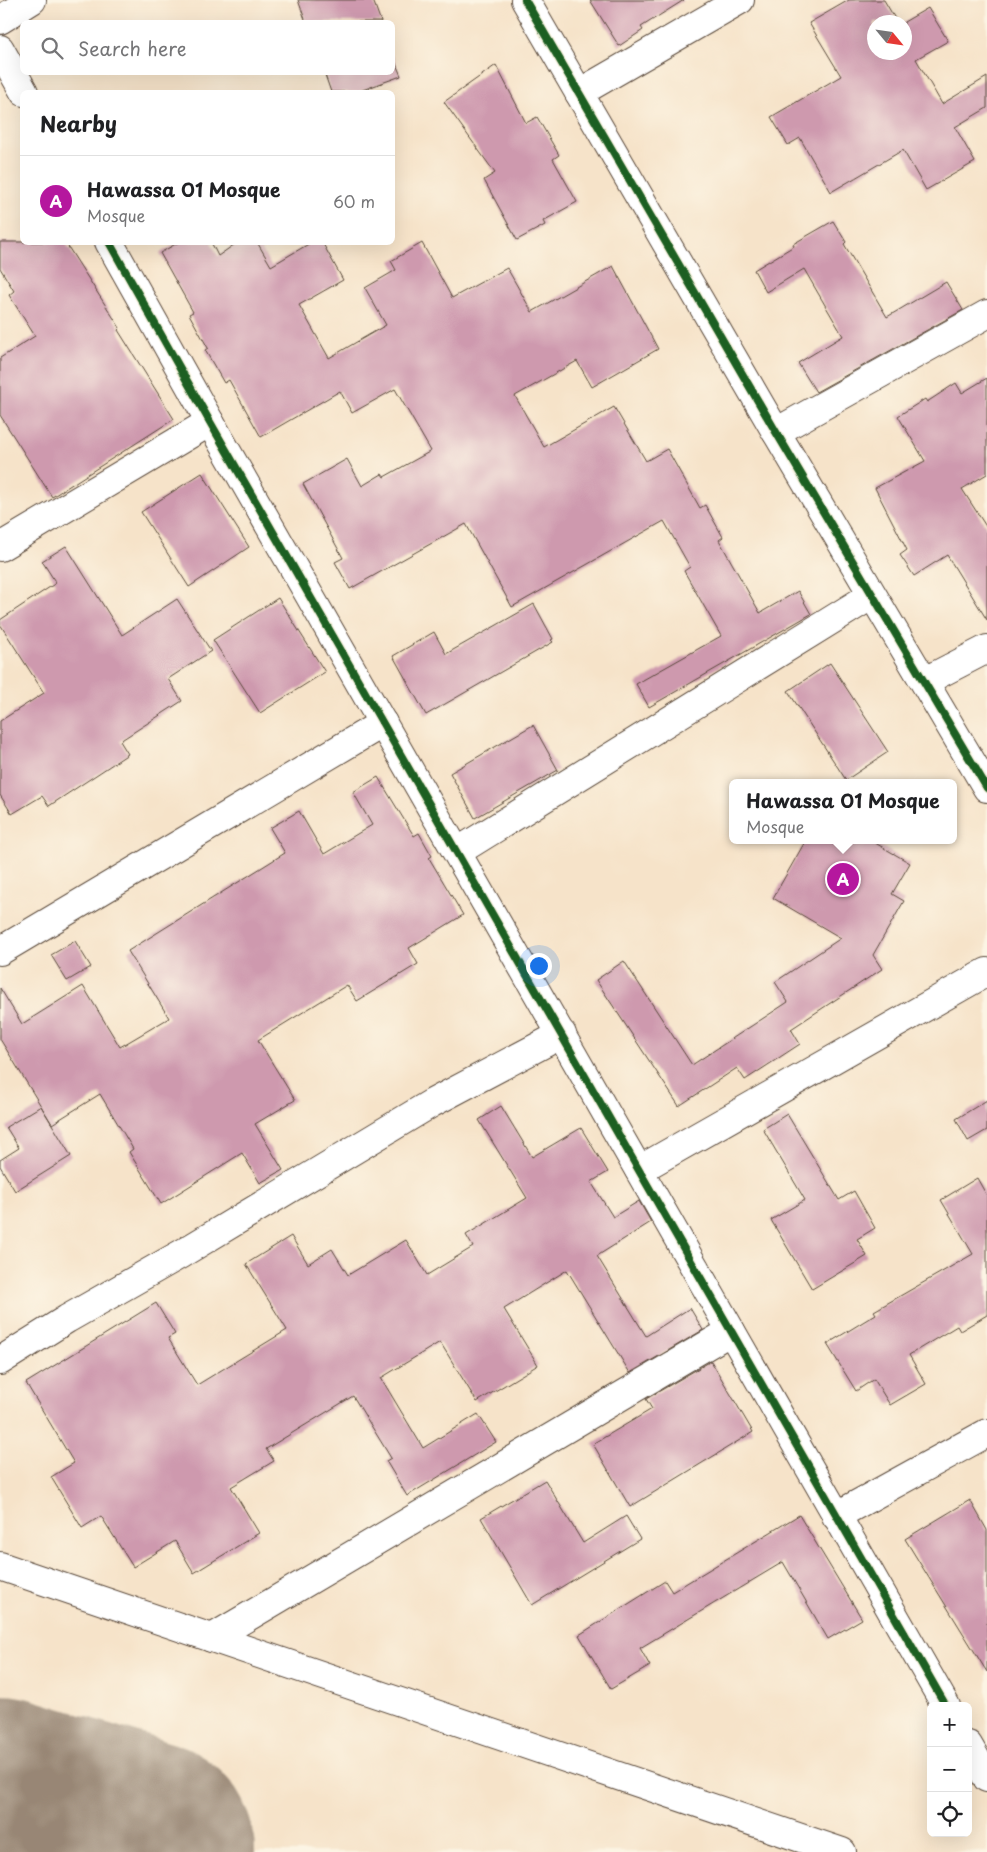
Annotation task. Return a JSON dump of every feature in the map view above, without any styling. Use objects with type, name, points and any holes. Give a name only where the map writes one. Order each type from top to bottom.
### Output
[{"type":"street","points":[[0,20],[32,0]]},
{"type":"street","points":[[525,0],[776,432],[987,788]]},
{"type":"street","points":[[579,92],[740,0]]},
{"type":"street","points":[[0,49],[23,90]]},
{"type":"street","points":[[111,245],[210,422],[944,1702]]},
{"type":"street","points":[[776,432],[987,314]]},
{"type":"street","points":[[2,541],[210,422]]},
{"type":"street","points":[[458,852],[872,595]]},
{"type":"street","points":[[925,681],[987,649]]},
{"type":"street","points":[[0,951],[383,722]]},
{"type":"street","points":[[639,1170],[987,972]]},
{"type":"street","points":[[0,1361],[67,1319],[181,1254],[432,1103],[562,1034]]},
{"type":"street","points":[[212,1638],[731,1331]]},
{"type":"street","points":[[836,1516],[987,1433]]},
{"type":"street","points":[[0,1566],[842,1852]]},
{"type":"building","points":[[298,0],[373,0],[380,20],[305,20]]},
{"type":"building","points":[[590,0],[684,0],[641,27],[643,30],[619,46]]},
{"type":"building","points":[[849,0],[884,0],[893,15],[867,15],[867,60],[912,60],[912,17],[928,8],[948,41],[916,59],[942,104],[987,77],[987,108],[955,127],[975,162],[926,190],[903,150],[831,192],[800,138],[788,145],[771,117],[841,76],[809,23]]},
{"type":"building","points":[[395,61],[401,76],[362,90],[330,90],[325,75],[395,75]]},
{"type":"building","points":[[496,65],[526,123],[537,117],[559,155],[553,159],[577,202],[543,221],[545,225],[517,240],[484,180],[495,173],[444,102]]},
{"type":"building","points":[[833,221],[846,242],[844,244],[887,317],[946,282],[963,310],[816,392],[798,363],[843,336],[804,269],[766,292],[754,270],[794,246],[793,244]]},
{"type":"building","points":[[0,242],[20,242],[20,245],[67,245],[120,328],[118,330],[174,419],[52,497],[0,415],[0,358],[35,336],[9,295],[14,291],[0,268]]},
{"type":"building","points":[[422,243],[452,298],[507,268],[532,312],[613,266],[658,349],[592,387],[577,361],[515,396],[544,447],[614,407],[646,461],[667,449],[700,508],[705,505],[723,537],[719,540],[760,613],[798,591],[811,614],[649,707],[636,684],[721,636],[684,571],[690,567],[664,521],[512,607],[466,524],[350,589],[335,562],[343,558],[303,484],[347,459],[362,486],[382,474],[384,477],[431,451],[395,389],[352,413],[340,391],[261,437],[229,380],[224,383],[205,350],[208,348],[189,314],[193,312],[160,253],[174,245],[212,245],[218,256],[234,245],[259,245],[271,266],[307,245],[324,245],[343,280],[299,305],[329,358],[386,325],[365,288],[396,270],[391,261]]},
{"type":"building","points":[[987,378],[987,474],[962,489],[987,528],[987,620],[947,555],[914,576],[900,555],[907,550],[875,488],[925,461],[898,416],[925,399],[927,402],[956,383],[962,393]]},
{"type":"building","points":[[202,473],[249,547],[189,587],[141,512]]},
{"type":"building","points":[[66,546],[122,635],[177,599],[211,651],[168,679],[182,701],[120,741],[128,754],[49,806],[42,796],[12,814],[0,795],[0,721],[44,693],[0,624],[0,620],[56,583],[42,561]]},
{"type":"building","points":[[278,598],[325,672],[260,713],[213,640]]},
{"type":"building","points":[[534,604],[553,642],[426,715],[393,656],[434,632],[446,654]]},
{"type":"building","points":[[830,663],[888,752],[845,779],[788,691]]},
{"type":"building","points":[[533,725],[558,770],[475,818],[450,773]]},
{"type":"building","points":[[378,777],[414,836],[419,833],[432,856],[429,858],[463,915],[409,948],[418,964],[357,1001],[347,985],[258,1040],[295,1100],[255,1124],[283,1170],[260,1183],[242,1153],[161,1204],[129,1152],[133,1149],[100,1094],[52,1124],[0,1039],[0,988],[22,1024],[83,986],[120,1047],[169,1018],[128,951],[285,853],[270,828],[299,811],[324,854],[372,825],[353,792]]},
{"type":"building","points":[[804,844],[877,844],[910,863],[892,894],[904,901],[873,955],[882,969],[791,1029],[800,1044],[745,1080],[737,1068],[679,1106],[596,980],[624,961],[692,1065],[788,1002],[775,982],[841,938],[773,898]]},
{"type":"building","points":[[75,941],[91,967],[67,981],[51,955]]},
{"type":"building","points":[[987,1100],[987,1130],[968,1141],[956,1119]]},
{"type":"building","points":[[41,1106],[71,1156],[15,1191],[0,1166],[0,1160],[19,1148],[6,1127]]},
{"type":"building","points":[[501,1106],[532,1157],[581,1128],[608,1172],[591,1182],[613,1217],[639,1201],[651,1222],[597,1256],[646,1336],[690,1308],[703,1330],[630,1373],[567,1270],[504,1309],[538,1365],[477,1402],[440,1342],[381,1378],[423,1448],[478,1414],[496,1442],[407,1496],[386,1461],[391,1458],[353,1396],[266,1449],[274,1461],[231,1487],[259,1533],[194,1573],[175,1541],[133,1567],[101,1516],[82,1528],[51,1477],[74,1463],[26,1383],[156,1303],[175,1334],[168,1338],[197,1385],[287,1330],[246,1264],[291,1236],[308,1264],[332,1249],[348,1275],[406,1240],[427,1275],[473,1247],[466,1235],[527,1198],[479,1120]]},
{"type":"building","points":[[787,1114],[839,1200],[854,1191],[875,1228],[857,1239],[867,1256],[812,1289],[771,1220],[805,1200],[763,1129]]},
{"type":"building","points":[[977,1178],[987,1196],[987,1315],[960,1331],[957,1326],[909,1355],[926,1384],[890,1405],[874,1379],[856,1391],[827,1344],[876,1314],[874,1311],[973,1254],[941,1200]]},
{"type":"building","points":[[711,1361],[753,1432],[630,1507],[593,1444],[652,1409],[646,1399]]},
{"type":"building","points":[[545,1480],[583,1543],[626,1516],[640,1539],[532,1605],[481,1518]]},
{"type":"building","points":[[970,1500],[987,1530],[987,1672],[905,1539]]},
{"type":"building","points":[[799,1515],[862,1619],[828,1639],[783,1562],[640,1648],[650,1666],[611,1689],[579,1635],[665,1581],[672,1592]]},
{"type":"runway","points":[[0,1808],[142,1852]]},
{"type":"cycle path","points":[[525,0],[776,432],[987,788]]},
{"type":"cycle path","points":[[111,245],[210,422],[944,1702]]},
{"type":"place","name":"Hawassa 01 Mosque","points":[[843,879]]}]
